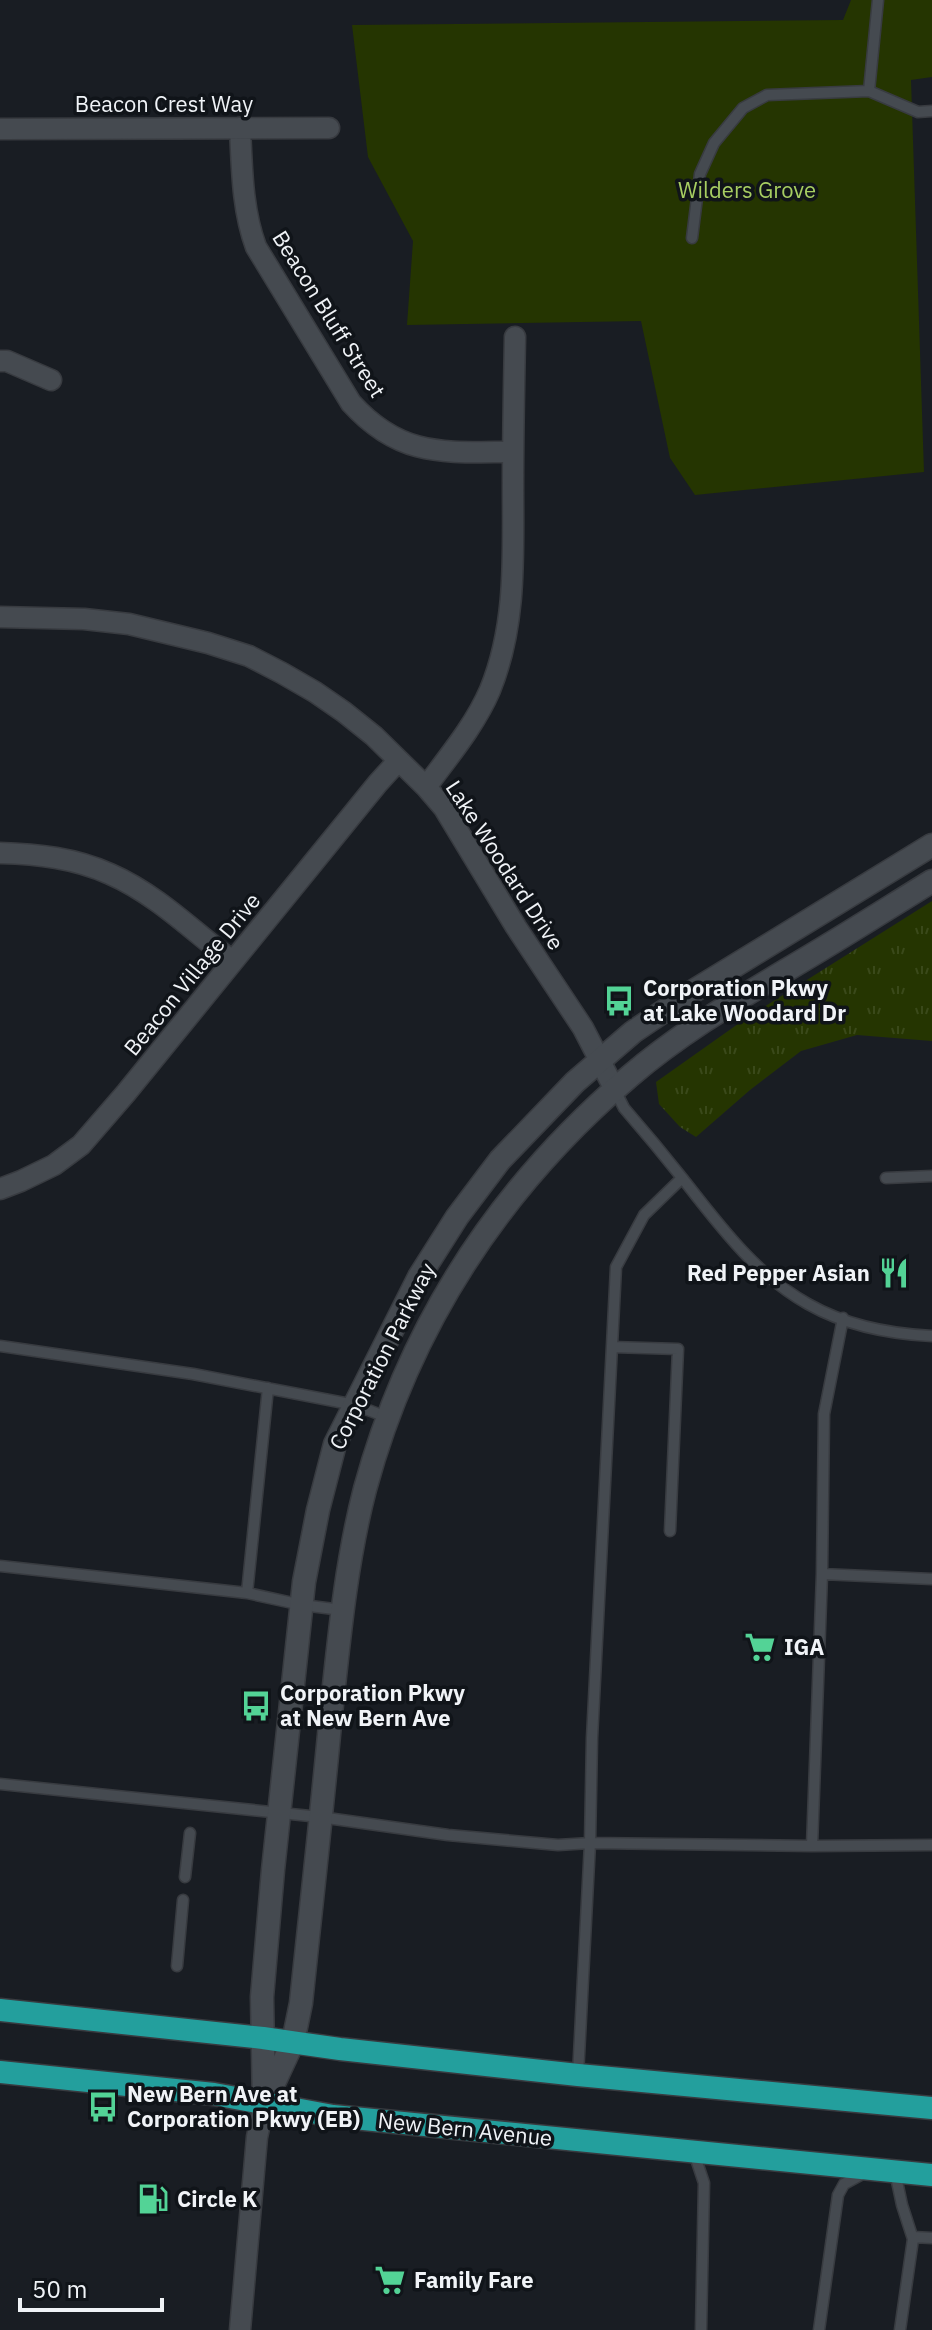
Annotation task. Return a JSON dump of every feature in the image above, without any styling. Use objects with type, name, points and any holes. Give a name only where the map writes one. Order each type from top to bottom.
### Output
[{"type":"main road","name":"Corporation Parkway","points":[[264,2105],[262,1997],[310,1547],[335,1444],[413,1288],[457,1217],[500,1160],[575,1082],[633,1032],[692,992],[932,845]]},
{"type":"main road","name":"Corporation Parkway","points":[[264,2105],[293,2042],[302,1990],[343,1610],[359,1514],[374,1457],[389,1418],[443,1297],[481,1238],[546,1155],[615,1090],[687,1032],[932,881]]},
{"type":"main road","points":[[0,2010],[578,2075],[932,2108]]},
{"type":"main road","name":"New Bern Avenue","points":[[0,2072],[214,2094],[333,2116],[932,2175]]},
{"type":"street","name":"Beacon Bluff Street","points":[[240,128],[245,204],[256,247],[351,403],[368,421],[389,436],[416,447],[452,452],[513,452]]},
{"type":"street","name":"Beacon Crest Way","points":[[0,129],[329,128]]},
{"type":"street","points":[[426,787],[477,716],[502,653],[512,597],[515,337]]},
{"type":"street","points":[[0,361],[7,361],[51,380]]},
{"type":"street","name":"Lake Woodard Drive","points":[[0,617],[84,619],[173,633],[249,656],[334,705],[374,736],[444,808],[516,927],[583,1028],[615,1090]]},
{"type":"street","name":"Beacon Village Drive","points":[[0,1189],[54,1165],[81,1145],[398,761]]},
{"type":"street","points":[[0,853],[49,856],[111,874],[145,893],[232,961]]},
{"type":"street","name":"Corporation Parkway","points":[[240,2330],[257,2137],[264,2105]]},
{"type":"lane","points":[[869,91],[878,0]]},
{"type":"lane","points":[[692,238],[700,174],[714,143],[743,108],[767,95],[869,91],[918,112],[932,111]]},
{"type":"lane","points":[[615,1090],[626,1110],[682,1178],[746,1254],[774,1281],[810,1306],[843,1318],[885,1331],[932,1336]]},
{"type":"lane","points":[[886,1178],[932,1176]]},
{"type":"lane","points":[[578,2075],[616,1267],[644,1215],[682,1178]]},
{"type":"lane","points":[[812,1846],[822,1574],[824,1414],[843,1318]]},
{"type":"lane","points":[[0,1346],[193,1374],[355,1405],[389,1418]]},
{"type":"lane","points":[[612,1347],[678,1349],[670,1531]]},
{"type":"lane","points":[[247,1593],[268,1388]]},
{"type":"lane","points":[[0,1566],[247,1593],[343,1610]]},
{"type":"lane","points":[[822,1574],[932,1579]]},
{"type":"lane","points":[[0,1784],[558,1845],[932,1845]]},
{"type":"lane","points":[[185,1877],[190,1833]]},
{"type":"lane","points":[[177,1966],[183,1900]]},
{"type":"lane","points":[[694,2153],[704,2183],[701,2330]]},
{"type":"lane","points":[[819,2330],[838,2195],[844,2184],[871,2170]]},
{"type":"lane","points":[[895,2172],[913,2237],[900,2330]]},
{"type":"lane","points":[[913,2237],[932,2238]]},
{"type":"green space","name":"Wilders Grove","points":[[851,0],[932,0],[932,77],[911,80],[924,472],[695,495],[670,458],[641,321],[407,325],[413,241],[368,157],[352,25],[843,20]]},
{"type":"green space","points":[[932,901],[932,1041],[857,1035],[801,1051],[696,1137],[680,1127],[659,1104],[656,1082],[745,1019]]},
{"type":"place","name":"Corporation Pkwy at Lake Woodard Dr","points":[[619,1001]]},
{"type":"place","name":"Red Pepper Asian","points":[[894,1273]]},
{"type":"place","name":"IGA","points":[[760,1647]]},
{"type":"place","name":"Corporation Pkwy at New Bern Ave","points":[[256,1706]]},
{"type":"place","name":"New Bern Ave at Corporation Pkwy (EB)","points":[[103,2107]]},
{"type":"place","name":"Circle K","points":[[153,2199]]},
{"type":"place","name":"Family Fare","points":[[390,2280]]}]
